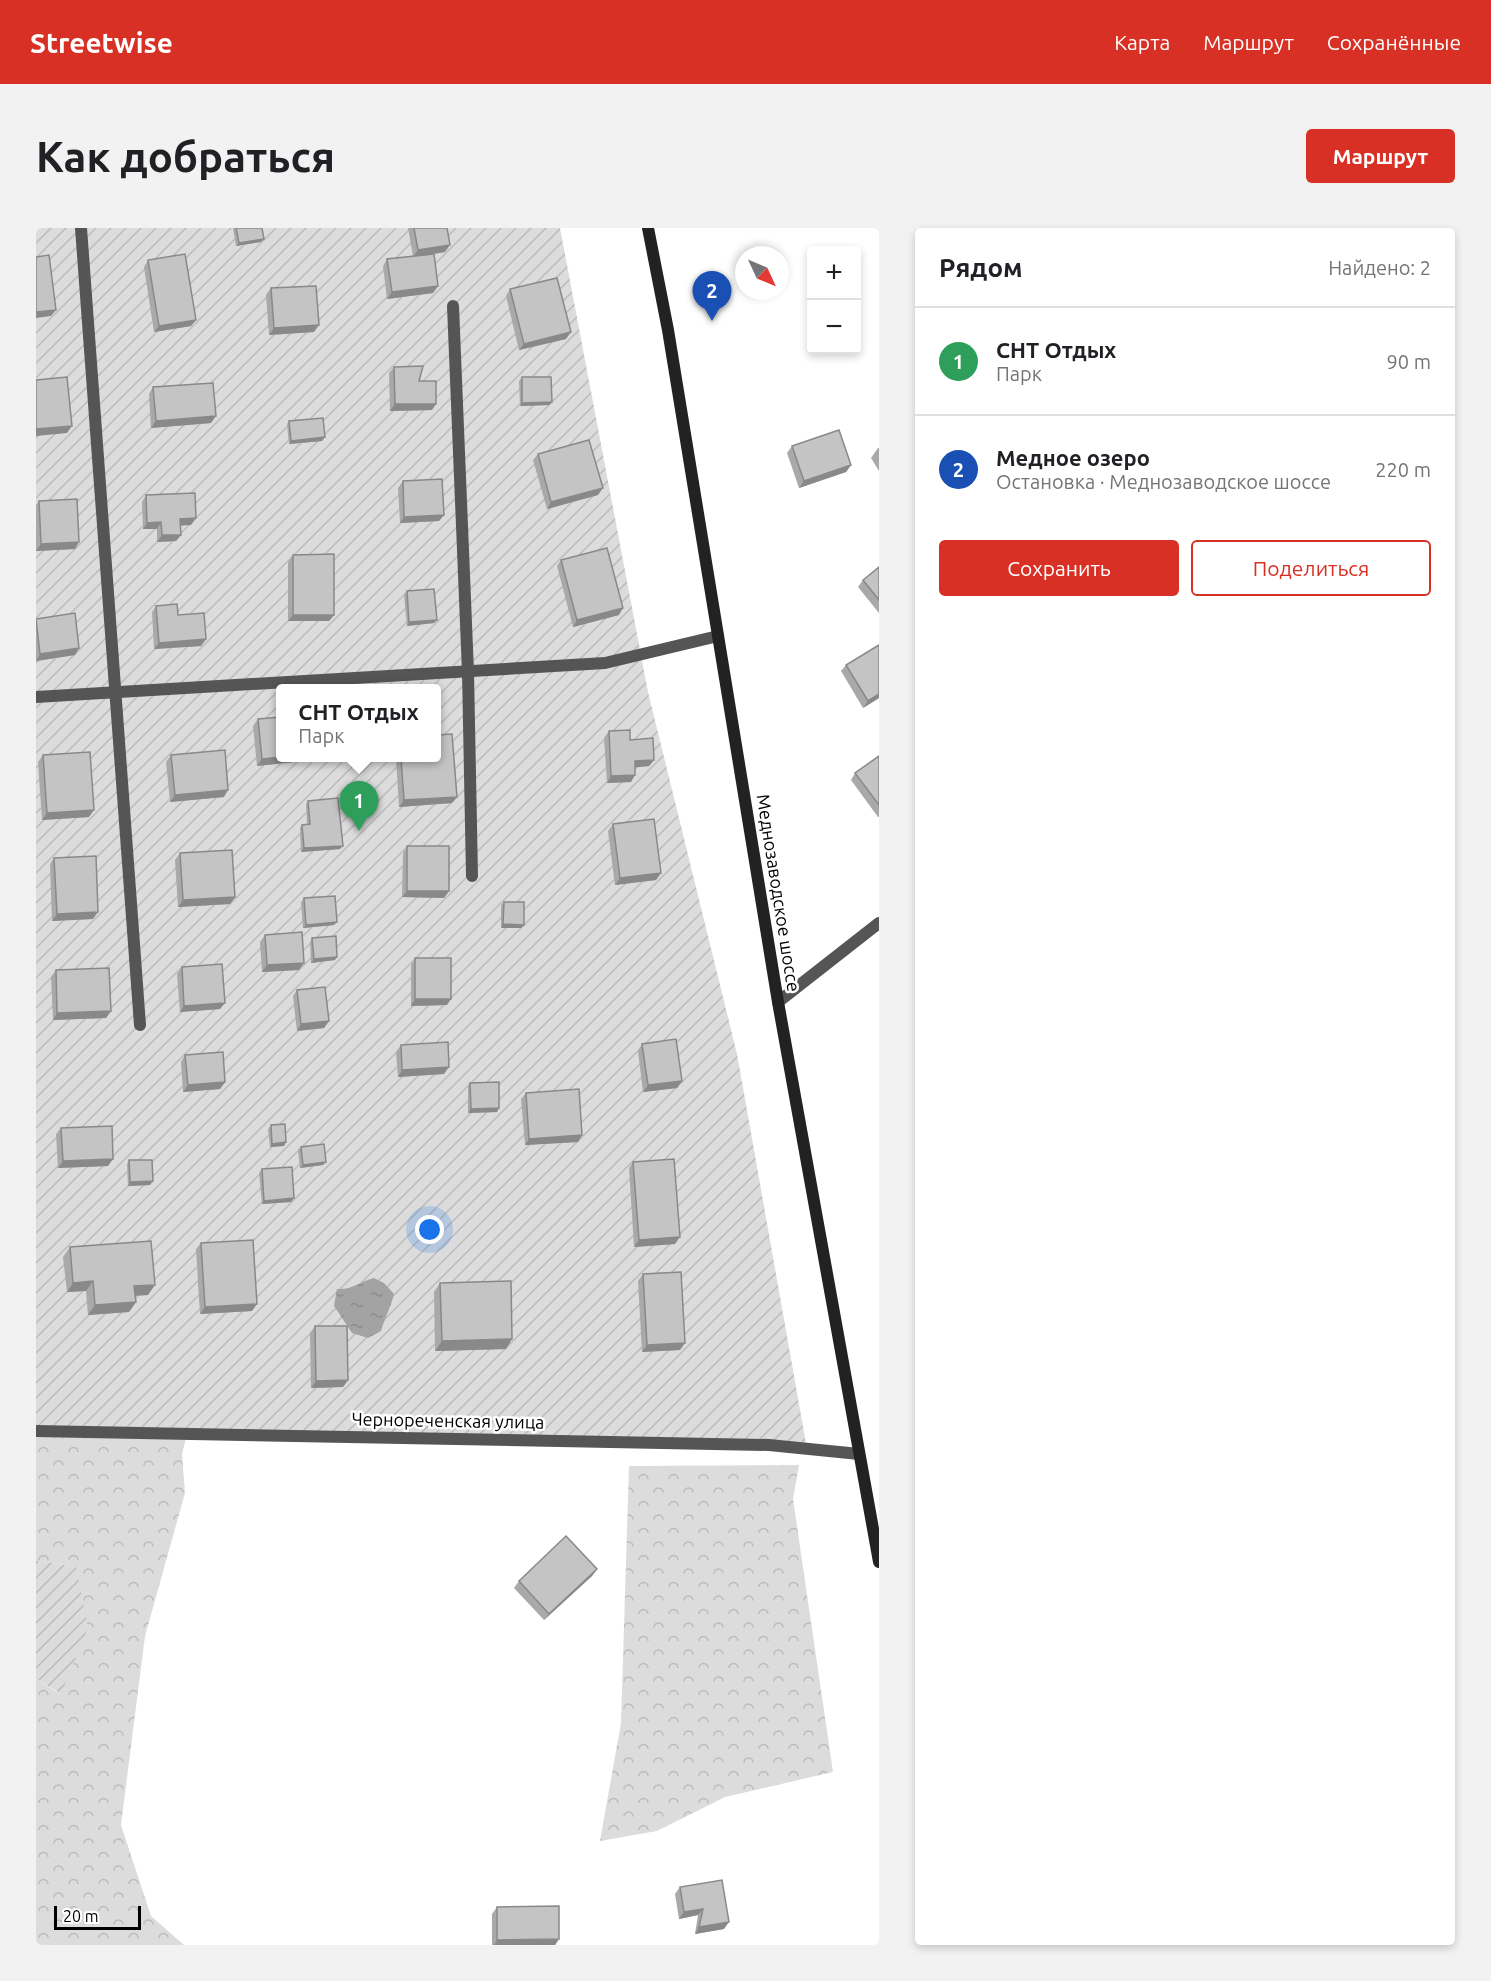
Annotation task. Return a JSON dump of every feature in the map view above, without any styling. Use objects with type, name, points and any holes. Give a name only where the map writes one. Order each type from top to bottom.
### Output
[{"type":"main road","name":"Меднозаводское шоссе","points":[[649,229],[668,330],[778,1002],[879,1562]]},
{"type":"street","points":[[81,228],[140,1025]]},
{"type":"street","points":[[453,306],[468,672],[472,876]]},
{"type":"street","points":[[36,697],[605,663],[717,636]]},
{"type":"street","points":[[778,1002],[879,923]]},
{"type":"street","name":"Чернореченская улица","points":[[36,1431],[769,1445],[859,1454]]},
{"type":"green space","points":[[36,228],[560,228],[648,692],[737,1054],[807,1449],[36,1431]]},
{"type":"green space","points":[[36,1431],[187,1434],[182,1454],[185,1493],[145,1636],[121,1825],[151,1916],[184,1945],[36,1945],[36,1679],[60,1694],[76,1567],[36,1560]]},
{"type":"green space","points":[[799,1465],[793,1499],[833,1772],[725,1797],[657,1831],[600,1841],[621,1723],[629,1466]]},
{"type":"green space","points":[[36,1560],[76,1567],[88,1628],[61,1694],[36,1679]]},
{"type":"water","points":[[374,1278],[384,1283],[394,1294],[381,1331],[368,1338],[352,1333],[334,1306],[337,1289],[351,1287]]},
{"type":"building","points":[[236,228],[262,228],[264,239],[239,243]]},
{"type":"building","points":[[414,228],[447,228],[450,245],[418,250]]},
{"type":"building","points":[[185,254],[196,320],[159,326],[148,260]]},
{"type":"building","points":[[434,254],[438,286],[392,292],[387,259]]},
{"type":"building","points":[[49,255],[56,310],[36,312],[36,257]]},
{"type":"building","points":[[557,278],[571,332],[524,344],[510,289]]},
{"type":"building","points":[[316,286],[319,325],[274,328],[271,288]]},
{"type":"building","points":[[423,366],[419,381],[436,381],[436,404],[395,404],[394,367]]},
{"type":"building","points":[[67,377],[72,426],[36,429],[36,380]]},
{"type":"building","points":[[522,377],[551,377],[552,402],[522,403]]},
{"type":"building","points":[[213,383],[216,416],[156,421],[153,387]]},
{"type":"building","points":[[323,418],[325,437],[291,441],[289,421]]},
{"type":"building","points":[[839,430],[851,465],[804,481],[792,446]]},
{"type":"building","points":[[589,440],[603,488],[551,502],[538,454]]},
{"type":"building","points":[[442,479],[444,515],[404,517],[403,481]]},
{"type":"building","points":[[195,493],[196,518],[180,519],[181,535],[162,535],[161,522],[147,523],[146,495]]},
{"type":"building","points":[[77,499],[79,542],[41,544],[39,501]]},
{"type":"building","points":[[607,548],[623,608],[577,620],[561,560]]},
{"type":"building","points":[[334,554],[334,615],[293,615],[293,555]]},
{"type":"building","points":[[879,567],[879,600],[863,580]]},
{"type":"building","points":[[434,589],[437,620],[409,622],[407,591]]},
{"type":"building","points":[[177,604],[178,615],[204,613],[206,639],[159,643],[156,606]]},
{"type":"building","points":[[75,613],[79,648],[40,654],[36,619]]},
{"type":"building","points":[[879,645],[879,694],[868,701],[846,665]]},
{"type":"building","points":[[276,717],[276,758],[262,759],[258,719]]},
{"type":"building","points":[[630,730],[630,740],[653,738],[654,760],[635,761],[635,775],[611,776],[609,731]]},
{"type":"building","points":[[452,734],[457,797],[404,800],[401,762],[441,762],[441,735]]},
{"type":"building","points":[[225,750],[228,790],[175,795],[171,755]]},
{"type":"building","points":[[90,752],[94,810],[47,813],[43,755]]},
{"type":"building","points":[[879,756],[879,805],[855,773]]},
{"type":"building","points":[[338,798],[343,846],[304,848],[302,825],[310,824],[308,801]]},
{"type":"building","points":[[654,819],[661,873],[620,878],[613,824]]},
{"type":"building","points":[[407,846],[449,846],[449,891],[407,891]]},
{"type":"building","points":[[232,850],[235,897],[183,900],[180,853]]},
{"type":"building","points":[[96,856],[98,912],[57,914],[54,858]]},
{"type":"building","points":[[335,896],[337,922],[306,925],[304,898]]},
{"type":"building","points":[[504,902],[524,902],[524,925],[503,924]]},
{"type":"building","points":[[302,932],[304,963],[267,965],[265,935]]},
{"type":"building","points":[[336,936],[337,957],[314,959],[312,938]]},
{"type":"building","points":[[415,958],[451,958],[451,999],[415,999]]},
{"type":"building","points":[[222,964],[225,1003],[184,1006],[182,967]]},
{"type":"building","points":[[109,968],[111,1011],[57,1013],[56,970]]},
{"type":"building","points":[[325,987],[329,1021],[301,1024],[297,990]]},
{"type":"building","points":[[676,1039],[682,1081],[648,1085],[642,1044]]},
{"type":"building","points":[[448,1042],[449,1067],[402,1070],[401,1045]]},
{"type":"building","points":[[223,1052],[225,1082],[188,1085],[185,1055]]},
{"type":"building","points":[[499,1082],[499,1108],[471,1109],[470,1083]]},
{"type":"building","points":[[579,1089],[582,1135],[529,1139],[526,1093]]},
{"type":"building","points":[[285,1124],[286,1142],[272,1144],[271,1125]]},
{"type":"building","points":[[112,1126],[113,1159],[63,1161],[61,1128]]},
{"type":"building","points":[[324,1144],[326,1162],[303,1165],[301,1147]]},
{"type":"building","points":[[674,1159],[680,1237],[639,1240],[633,1162]]},
{"type":"building","points":[[129,1160],[152,1160],[153,1181],[130,1182]]},
{"type":"building","points":[[292,1167],[294,1198],[264,1201],[262,1169]]},
{"type":"building","points":[[253,1240],[257,1304],[205,1307],[201,1243]]},
{"type":"building","points":[[151,1241],[155,1285],[134,1286],[136,1302],[95,1305],[93,1281],[73,1283],[70,1247]]},
{"type":"building","points":[[681,1272],[685,1343],[647,1345],[643,1274]]},
{"type":"building","points":[[511,1281],[512,1339],[442,1341],[440,1283]]},
{"type":"building","points":[[315,1326],[347,1326],[348,1380],[316,1381]]},
{"type":"building","points":[[566,1536],[597,1569],[549,1614],[519,1581]]},
{"type":"building","points":[[722,1880],[729,1922],[699,1927],[703,1909],[684,1912],[680,1887]]},
{"type":"building","points":[[559,1906],[559,1939],[497,1940],[497,1907]]},
{"type":"place","name":"Медное озеро","points":[[712,321]]},
{"type":"place","name":"СНТ Отдых","points":[[359,831]]}]
